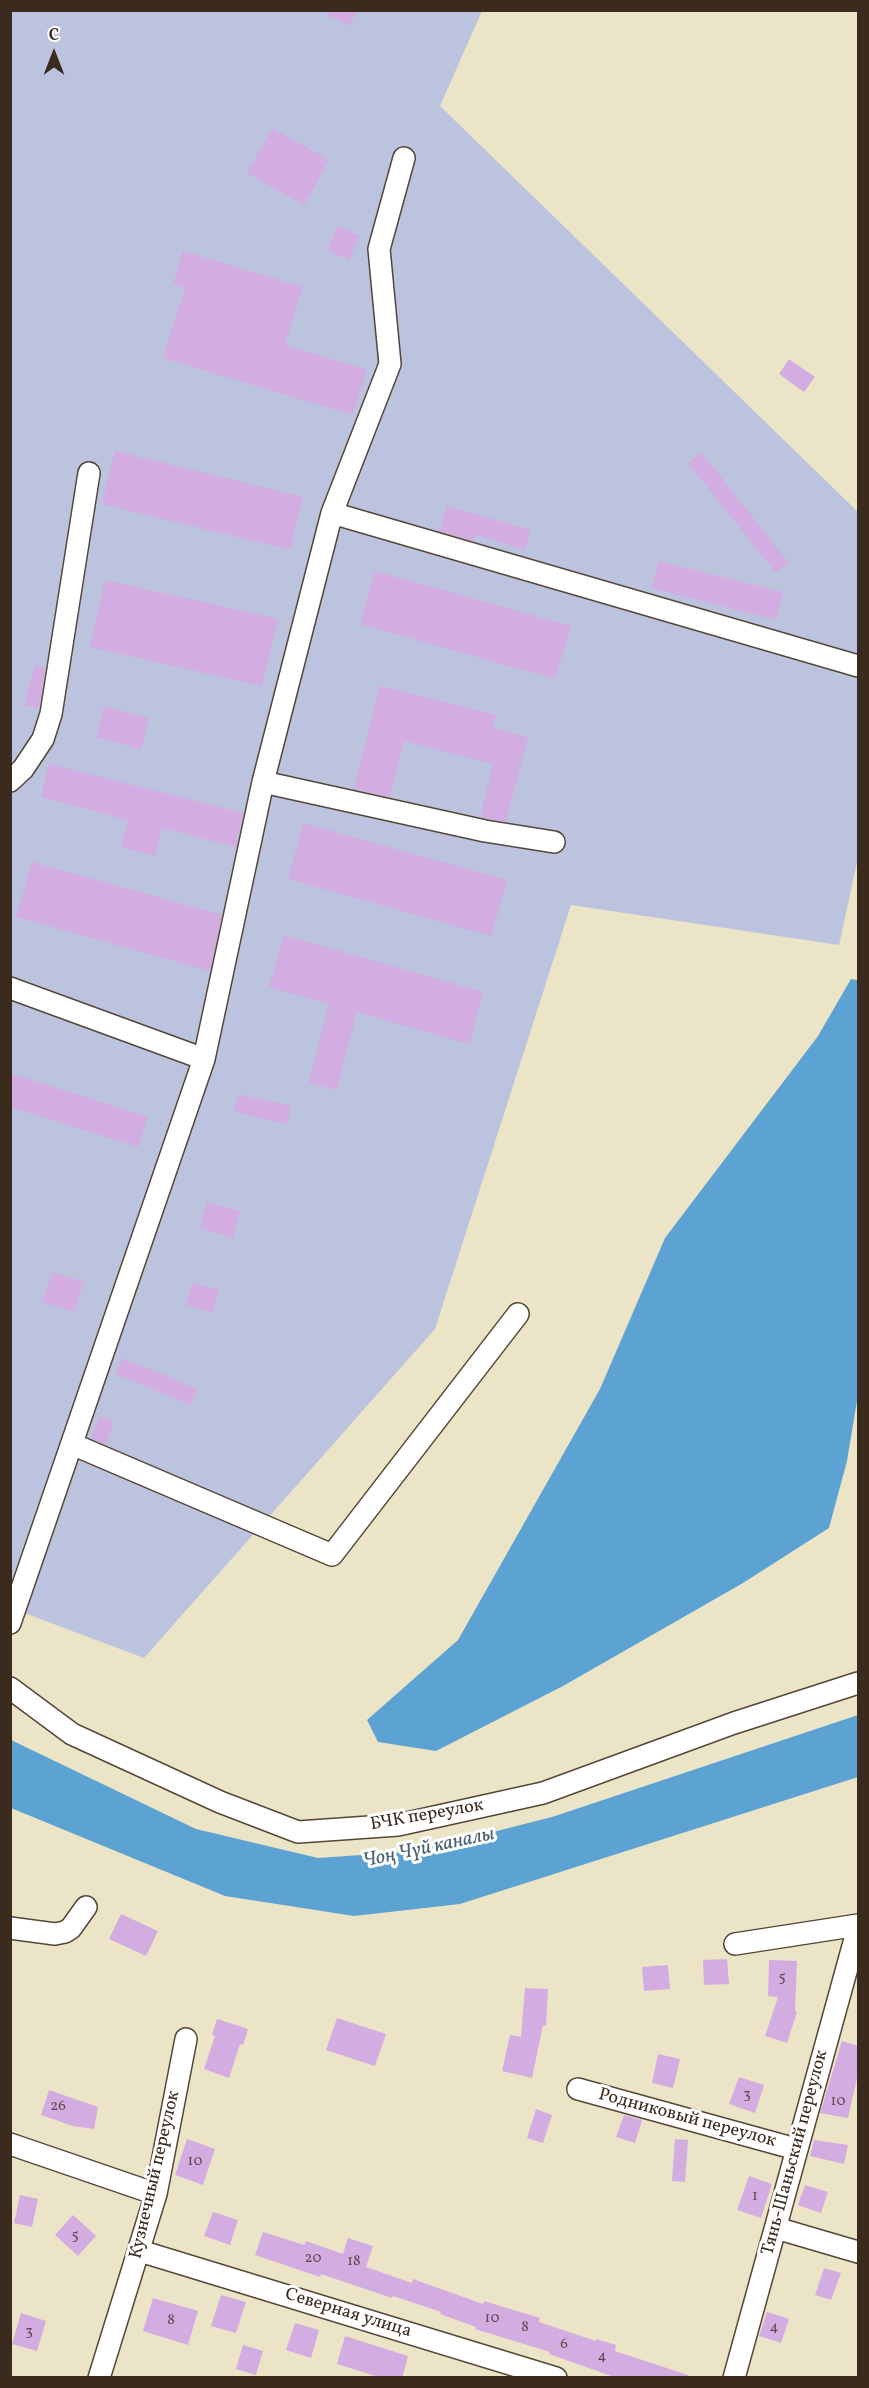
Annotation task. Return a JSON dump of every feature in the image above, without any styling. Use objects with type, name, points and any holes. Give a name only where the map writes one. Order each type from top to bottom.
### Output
[{"type":"street","points":[[10,1623],[204,1059],[263,782],[332,513],[390,364],[379,249],[404,158]]},
{"type":"street","points":[[10,781],[23,769],[43,740],[51,714],[90,473]]},
{"type":"street","points":[[332,513],[858,666]]},
{"type":"street","points":[[263,782],[485,831],[554,842]]},
{"type":"street","points":[[10,988],[204,1059]]},
{"type":"street","points":[[72,1444],[332,1555],[518,1314]]},
{"type":"street","name":"БЧК переулок","points":[[10,1688],[72,1734],[220,1802],[298,1832],[398,1825],[543,1793],[734,1723],[858,1683]]},
{"type":"street","points":[[10,1928],[55,1934],[65,1932],[71,1928],[86,1907]]},
{"type":"street","points":[[735,1944],[858,1926]]},
{"type":"street","name":"Тянь-Шаньский переулок","points":[[734,2378],[858,1926]]},
{"type":"street","name":"Кузнечный переулок","points":[[99,2378],[156,2194],[186,2039]]},
{"type":"street","name":"Родниковый переулок","points":[[578,2089],[796,2149]]},
{"type":"street","points":[[10,2144],[156,2194]]},
{"type":"street","points":[[776,2228],[858,2252]]},
{"type":"street","name":"Северная улица","points":[[140,2251],[556,2378]]},
{"type":"shaded area","points":[[10,11],[482,11],[440,106],[858,512],[858,858],[839,945],[571,905],[435,1329],[144,1658],[11,1608]]},
{"type":"water","points":[[851,979],[858,980],[858,1395],[847,1461],[829,1528],[743,1583],[563,1686],[436,1751],[378,1742],[367,1720],[458,1640],[600,1389],[665,1238],[818,1036]]},
{"type":"water","name":"Чоң Чүй каналы","points":[[858,1715],[858,1777],[460,1904],[354,1916],[225,1896],[11,1808],[11,1740],[196,1829],[318,1858],[418,1851],[552,1817]]},
{"type":"building","points":[[320,10],[358,10],[349,26]]},
{"type":"building","points":[[272,128],[329,160],[304,205],[247,173]]},
{"type":"building","points":[[338,226],[360,236],[349,260],[327,250]]},
{"type":"building","points":[[183,251],[303,287],[285,345],[367,370],[353,415],[163,358],[185,288],[173,284]]},
{"type":"building","points":[[789,359],[815,377],[804,392],[779,374]]},
{"type":"building","points":[[115,451],[303,497],[290,550],[102,504]]},
{"type":"building","points":[[702,453],[789,563],[776,573],[688,463]]},
{"type":"building","points":[[447,506],[531,530],[524,550],[475,534],[473,541],[439,531]]},
{"type":"building","points":[[659,561],[783,592],[776,620],[651,588]]},
{"type":"building","points":[[375,571],[571,626],[555,679],[360,624]]},
{"type":"building","points":[[105,580],[278,619],[262,686],[90,647]]},
{"type":"building","points":[[35,665],[45,668],[39,709],[24,705]]},
{"type":"building","points":[[380,686],[496,715],[492,728],[528,737],[506,822],[480,817],[493,764],[404,741],[390,797],[354,789]]},
{"type":"building","points":[[104,706],[149,718],[141,749],[96,737]]},
{"type":"building","points":[[49,764],[243,813],[236,847],[162,828],[155,856],[121,847],[128,820],[41,797]]},
{"type":"building","points":[[303,823],[507,880],[491,936],[288,879]]},
{"type":"building","points":[[32,862],[222,915],[210,971],[16,917]]},
{"type":"building","points":[[284,935],[483,992],[469,1044],[357,1012],[337,1090],[309,1083],[329,1004],[269,987]]},
{"type":"building","points":[[10,1073],[148,1117],[138,1147],[10,1107]]},
{"type":"building","points":[[238,1094],[291,1106],[287,1124],[234,1112]]},
{"type":"building","points":[[207,1202],[240,1211],[233,1238],[200,1228]]},
{"type":"building","points":[[53,1272],[84,1282],[74,1312],[42,1302]]},
{"type":"building","points":[[192,1283],[219,1290],[213,1313],[186,1305]]},
{"type":"building","points":[[122,1358],[198,1389],[191,1405],[115,1374]]},
{"type":"building","points":[[100,1416],[114,1422],[105,1444],[91,1438]]},
{"type":"building","points":[[121,1914],[158,1931],[146,1956],[109,1939]]},
{"type":"building","points":[[727,1959],[729,1984],[704,1985],[703,1960]]},
{"type":"building","points":[[769,1960],[797,1961],[795,2011],[797,2012],[787,2043],[765,2036],[778,1997],[768,1996]]},
{"type":"building","points":[[668,1965],[670,1989],[644,1991],[642,1967]]},
{"type":"building","points":[[525,1988],[548,1989],[546,2026],[543,2025],[532,2078],[502,2071],[510,2035],[521,2037]]},
{"type":"building","points":[[337,2018],[386,2034],[375,2066],[326,2050]]},
{"type":"building","points":[[217,2019],[248,2029],[243,2045],[240,2044],[229,2078],[204,2069],[215,2036],[212,2035]]},
{"type":"building","points":[[842,2041],[858,2046],[858,2074],[848,2118],[820,2113]]},
{"type":"building","points":[[658,2054],[680,2059],[673,2088],[652,2083]]},
{"type":"building","points":[[739,2077],[764,2085],[755,2113],[729,2104]]},
{"type":"building","points":[[49,2090],[98,2107],[94,2129],[73,2126],[41,2115]]},
{"type":"building","points":[[536,2109],[552,2115],[543,2143],[527,2138]]},
{"type":"building","points":[[624,2115],[642,2120],[635,2143],[616,2137]]},
{"type":"building","points":[[187,2139],[215,2149],[203,2185],[175,2175]]},
{"type":"building","points":[[675,2139],[688,2140],[685,2182],[672,2181]]},
{"type":"building","points":[[814,2140],[848,2145],[844,2164],[810,2156]]},
{"type":"building","points":[[749,2176],[772,2184],[761,2218],[737,2210]]},
{"type":"building","points":[[805,2185],[828,2192],[821,2213],[798,2205]]},
{"type":"building","points":[[20,2195],[38,2199],[32,2227],[14,2223]]},
{"type":"building","points":[[213,2212],[238,2220],[230,2245],[204,2236]]},
{"type":"building","points":[[73,2215],[96,2236],[78,2256],[55,2235]]},
{"type":"building","points":[[263,2232],[304,2245],[306,2241],[343,2254],[348,2238],[373,2246],[366,2267],[412,2283],[413,2279],[483,2304],[484,2301],[540,2318],[539,2322],[596,2341],[596,2339],[616,2345],[615,2351],[688,2375],[688,2378],[617,2378],[549,2354],[550,2352],[475,2329],[476,2327],[440,2314],[441,2312],[321,2274],[320,2277],[255,2255]]},
{"type":"building","points":[[824,2268],[841,2273],[831,2300],[815,2295]]},
{"type":"building","points":[[221,2295],[246,2302],[236,2333],[211,2326]]},
{"type":"building","points":[[153,2298],[198,2311],[188,2345],[143,2331]]},
{"type":"building","points":[[767,2312],[789,2319],[781,2343],[759,2336]]},
{"type":"building","points":[[21,2313],[46,2321],[37,2351],[12,2344]]},
{"type":"building","points":[[295,2323],[319,2330],[311,2358],[286,2350]]},
{"type":"building","points":[[345,2336],[408,2356],[402,2378],[382,2378],[337,2364]]},
{"type":"building","points":[[243,2345],[263,2351],[256,2375],[236,2369]]}]
